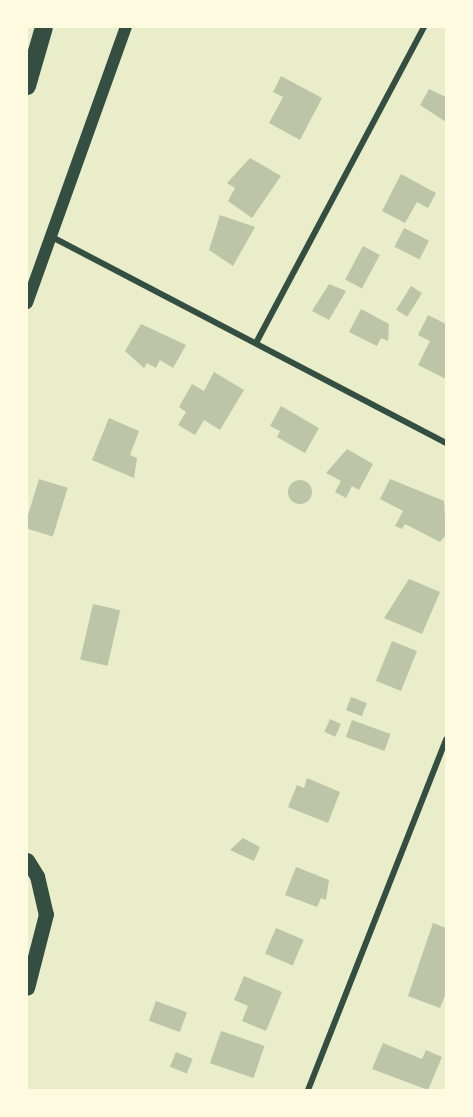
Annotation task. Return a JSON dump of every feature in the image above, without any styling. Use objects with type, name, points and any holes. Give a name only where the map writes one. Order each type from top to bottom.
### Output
[{"type":"highway","points":[[27,86],[44,27]]},
{"type":"main road","points":[[27,303],[126,27]]},
{"type":"main road","points":[[27,860],[39,882],[46,914],[41,950],[27,988]]},
{"type":"street","points":[[256,343],[424,27]]},
{"type":"street","points":[[52,237],[446,442]]},
{"type":"street","points":[[308,1090],[446,739]]},
{"type":"building","points":[[281,76],[322,98],[300,140],[269,123],[283,97],[273,92]]},
{"type":"building","points":[[429,89],[446,97],[446,122],[420,105]]},
{"type":"building","points":[[250,158],[281,176],[252,218],[228,201],[235,188],[227,183]]},
{"type":"building","points":[[401,174],[436,193],[428,208],[417,202],[405,223],[382,211]]},
{"type":"building","points":[[220,215],[255,227],[233,266],[209,250]]},
{"type":"building","points":[[404,228],[429,241],[419,259],[394,247]]},
{"type":"building","points":[[363,246],[380,255],[362,288],[345,280]]},
{"type":"building","points":[[329,284],[346,291],[329,320],[312,311]]},
{"type":"building","points":[[411,286],[422,293],[407,317],[396,310]]},
{"type":"building","points":[[361,309],[389,324],[388,341],[381,338],[377,346],[349,332]]},
{"type":"building","points":[[428,315],[446,324],[446,379],[418,365],[430,341],[418,335]]},
{"type":"building","points":[[141,324],[186,345],[173,368],[160,360],[156,368],[147,363],[144,368],[125,351]]},
{"type":"building","points":[[214,372],[244,390],[220,430],[204,420],[195,435],[178,425],[186,412],[179,407],[192,384],[204,391]]},
{"type":"building","points":[[281,406],[319,428],[305,453],[277,437],[280,431],[270,426]]},
{"type":"building","points":[[109,418],[139,431],[130,455],[137,458],[134,478],[92,460]]},
{"type":"building","points":[[347,449],[373,464],[359,490],[352,486],[346,498],[335,492],[341,481],[326,473]]},
{"type":"building","points":[[39,479],[68,488],[53,537],[27,529],[27,518]]},
{"type":"building","points":[[390,479],[444,501],[446,535],[440,542],[405,524],[402,529],[395,526],[403,511],[380,499]]},
{"type":"building","points":[[300,480],[305,481],[311,487],[311,497],[305,503],[300,504],[295,503],[289,497],[288,492],[289,487],[295,481]]},
{"type":"building","points":[[409,579],[440,592],[422,634],[384,618]]},
{"type":"building","points":[[93,604],[120,610],[107,666],[80,660]]},
{"type":"building","points":[[392,641],[417,651],[401,691],[376,681]]},
{"type":"building","points":[[351,697],[367,703],[362,716],[346,710]]},
{"type":"building","points":[[330,719],[341,724],[335,737],[324,732]]},
{"type":"building","points":[[352,720],[391,734],[384,751],[346,737]]},
{"type":"building","points":[[307,778],[340,792],[328,823],[288,807],[297,785],[304,788]]},
{"type":"building","points":[[243,838],[260,847],[254,861],[230,850]]},
{"type":"building","points":[[296,867],[329,880],[326,900],[321,898],[317,907],[285,895]]},
{"type":"building","points":[[433,923],[446,928],[446,993],[440,1008],[408,996]]},
{"type":"building","points":[[276,928],[304,940],[293,965],[265,954]]},
{"type":"building","points":[[244,976],[282,992],[266,1031],[242,1021],[248,1006],[234,1000]]},
{"type":"building","points":[[156,1001],[187,1012],[180,1032],[149,1021]]},
{"type":"building","points":[[221,1031],[264,1046],[253,1078],[210,1063]]},
{"type":"building","points":[[383,1043],[422,1059],[426,1050],[442,1057],[428,1090],[372,1069]]},
{"type":"building","points":[[176,1052],[193,1059],[187,1074],[170,1067]]}]
